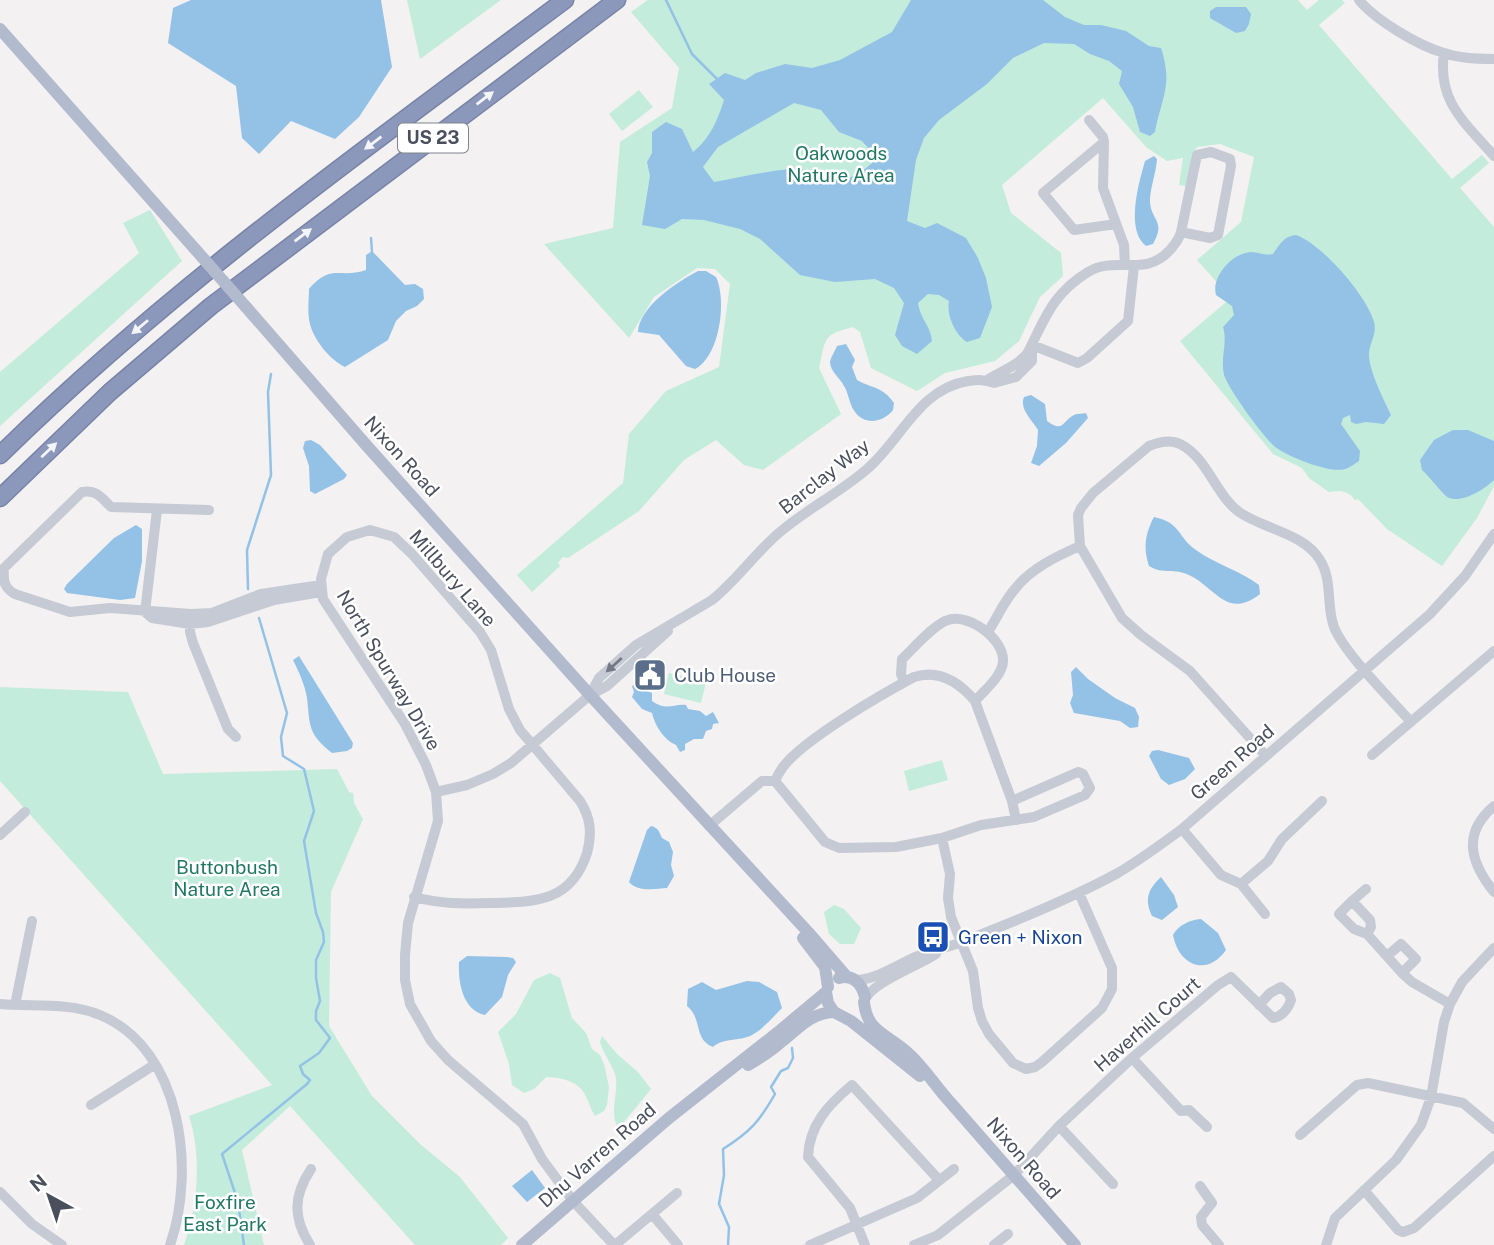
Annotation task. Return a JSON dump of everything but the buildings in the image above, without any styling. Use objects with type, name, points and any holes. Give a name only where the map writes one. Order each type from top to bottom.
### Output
[{"type":"highway","name":"US 23","points":[[0,455],[103,358],[229,254],[565,0]]},
{"type":"highway","name":"US 23","points":[[0,498],[110,392],[211,306],[617,0]]},
{"type":"main road","name":"Nixon Road","points":[[0,29],[590,695],[850,978]]},
{"type":"main road","name":"Nixon Road","points":[[779,903],[825,967],[827,989]]},
{"type":"main road","points":[[850,978],[862,988],[864,1000],[855,1012],[838,1014],[828,1003],[827,989],[833,981],[850,978]]},
{"type":"main road","name":"Dhu Varren Road","points":[[698,1097],[827,989]]},
{"type":"main road","name":"Nixon Road","points":[[864,1000],[866,1015],[872,1026],[907,1052],[1075,1245]]},
{"type":"main road","name":"Dhu Varren Road","points":[[522,1245],[669,1118],[771,1051],[816,1014],[838,1014]]},
{"type":"main road","name":"Nixon Road","points":[[838,1014],[945,1097]]},
{"type":"street","points":[[1359,0],[1388,24],[1444,53],[1494,59]]},
{"type":"street","points":[[1444,53],[1442,76],[1447,97],[1459,116],[1494,156]]},
{"type":"street","points":[[1032,345],[1078,363],[1128,321],[1130,266],[1103,188],[1103,137],[1089,120]]},
{"type":"street","points":[[1104,142],[1043,193],[1074,230],[1116,224]]},
{"type":"street","name":"Barclay Way","points":[[436,792],[467,785],[493,774],[590,695],[607,686],[685,614],[706,604],[723,591],[766,544],[869,469],[901,430],[938,392],[959,382],[987,380],[1016,365],[1027,354],[1052,304],[1086,273],[1101,267],[1153,264],[1165,256],[1180,239],[1181,232],[1197,155],[1205,152],[1230,159],[1220,231],[1215,238],[1181,232]]},
{"type":"street","points":[[1266,756],[1190,671],[1122,618],[1080,546],[1078,515],[1093,493],[1149,446],[1168,441],[1179,443],[1198,460],[1237,510],[1313,551],[1321,561],[1326,575],[1334,626],[1342,642],[1411,722]]},
{"type":"street","points":[[209,510],[111,507],[97,493],[90,490],[82,492],[4,568],[3,579],[7,590],[70,612],[110,608],[145,612],[155,610],[190,619],[261,594],[321,589]]},
{"type":"street","points":[[145,612],[157,510]]},
{"type":"street","name":"Millbury Lane","points":[[321,589],[328,554],[346,537],[370,530],[394,537],[480,632],[491,650],[509,709],[520,730],[569,786],[587,814],[590,829],[588,848],[582,865],[570,883],[556,894],[526,903],[445,904],[414,897]]},
{"type":"street","name":"Green Road","points":[[850,978],[859,981],[873,977],[919,956],[962,942],[1079,893],[1126,868],[1182,829],[1430,614],[1465,576],[1494,534]]},
{"type":"street","points":[[988,632],[1015,588],[1035,570],[1080,546]]},
{"type":"street","name":"North Spurway Drive","points":[[321,589],[333,615],[405,724],[426,765],[436,792],[438,821],[408,923],[405,980],[410,1004],[430,1041],[448,1060],[523,1124],[542,1159],[573,1201],[615,1245]]},
{"type":"street","points":[[190,619],[193,643],[227,734]]},
{"type":"street","points":[[904,682],[901,674],[902,659],[941,624],[949,619],[960,619],[988,632],[996,642],[1003,662],[1000,672],[975,701]]},
{"type":"street","points":[[1372,755],[1494,651]]},
{"type":"street","points":[[775,781],[783,765],[808,744],[904,682],[926,673],[958,684],[975,701],[1012,801],[1016,820]]},
{"type":"street","points":[[775,781],[825,842],[839,848],[895,847],[942,838],[981,825],[1034,817],[1085,795],[1090,789],[1088,780],[1078,772],[1012,801]]},
{"type":"street","points":[[709,826],[762,781],[775,781]]},
{"type":"street","points":[[1241,884],[1268,861],[1282,839],[1322,801]]},
{"type":"street","points":[[1494,806],[1483,815],[1474,829],[1473,855],[1482,877],[1494,892]]},
{"type":"street","points":[[0,835],[25,812]]},
{"type":"street","points":[[1182,829],[1221,875],[1241,884],[1265,914]]},
{"type":"street","points":[[942,838],[950,874],[948,898],[951,916],[973,971],[978,1008],[989,1034],[1013,1063],[1027,1069],[1035,1067],[1102,1008],[1112,989],[1112,968],[1079,893]]},
{"type":"street","points":[[1366,889],[1339,914],[1354,929],[1367,934],[1402,974],[1450,1004]]},
{"type":"street","points":[[1352,901],[1370,919],[1371,927],[1367,934]]},
{"type":"street","points":[[15,1005],[32,921]]},
{"type":"street","points":[[1387,956],[1401,944],[1416,960],[1402,974]]},
{"type":"street","name":"Green Road","points":[[864,1000],[878,986],[923,963],[944,948]]},
{"type":"street","points":[[1326,1245],[1335,1218],[1396,1160],[1421,1125],[1431,1097],[1444,1022],[1450,1004],[1462,982],[1494,948]]},
{"type":"street","name":"Haverhill Court","points":[[914,1245],[941,1240],[1014,1175],[1059,1126],[1132,1058],[1218,985],[1231,977],[1259,1005]]},
{"type":"street","points":[[0,1004],[68,1007],[102,1016],[127,1033],[154,1065],[172,1103],[182,1149],[182,1195],[170,1245]]},
{"type":"street","points":[[1132,1058],[1181,1111],[1189,1110],[1207,1127]]},
{"type":"street","points":[[91,1105],[154,1065]]},
{"type":"street","points":[[1300,1135],[1357,1085],[1368,1083],[1463,1102],[1494,1129]]},
{"type":"street","points":[[866,1245],[849,1209],[808,1157],[812,1133],[823,1113],[852,1085],[939,1180]]},
{"type":"street","points":[[1059,1126],[1113,1184]]},
{"type":"street","points":[[1364,1190],[1398,1230],[1407,1232],[1494,1156]]},
{"type":"street","points":[[310,1245],[301,1226],[297,1201],[299,1189],[311,1169]]},
{"type":"street","points":[[810,1245],[917,1198],[954,1169]]},
{"type":"street","points":[[1200,1186],[1212,1203],[1201,1217],[1202,1225],[1219,1245]]},
{"type":"street","points":[[0,1192],[32,1224],[62,1245]]},
{"type":"street","points":[[615,1245],[677,1193]]},
{"type":"street","points":[[652,1214],[678,1245]]},
{"type":"street","points":[[994,1245],[1008,1234]]},
{"type":"green space","points":[[407,0],[501,0],[420,59]]},
{"type":"green space","name":"Oakwoods Nature Area","points":[[648,0],[1298,0],[1307,10],[1319,0],[1342,0],[1345,3],[1319,25],[1452,179],[1482,155],[1489,163],[1460,188],[1494,227],[1494,486],[1477,518],[1442,566],[1387,529],[1358,499],[1355,500],[1344,492],[1329,492],[1309,478],[1302,468],[1273,454],[1180,341],[1231,298],[1197,260],[1241,222],[1254,157],[1220,144],[1197,147],[1192,154],[1187,186],[1179,185],[1183,158],[1167,161],[1146,147],[1103,98],[1002,185],[1011,213],[1061,253],[1063,276],[1040,297],[1019,341],[995,361],[945,373],[917,391],[871,368],[860,332],[853,327],[830,336],[825,344],[819,368],[841,414],[763,470],[744,465],[716,440],[684,460],[639,511],[568,558],[563,557],[558,563],[560,566],[532,592],[517,575],[623,483],[629,434],[666,391],[719,367],[730,284],[715,269],[697,268],[654,297],[629,338],[544,244],[613,228],[620,142],[672,108],[679,68],[631,12]]},
{"type":"green space","points":[[639,90],[653,107],[622,131],[609,114]]},
{"type":"green space","points":[[150,210],[182,261],[0,426],[0,372],[139,253],[123,223]]},
{"type":"green space","points":[[669,673],[706,682],[701,703],[664,694]]},
{"type":"green space","name":"Buttonbush Nature Area","points":[[0,687],[128,692],[163,774],[337,769],[349,792],[353,793],[354,803],[363,819],[331,892],[329,1026],[372,1096],[420,1144],[460,1177],[508,1238],[501,1245],[415,1245],[290,1106],[242,1150],[264,1245],[184,1245],[193,1213],[197,1180],[196,1148],[189,1116],[272,1085],[0,781]]},
{"type":"green space","points":[[942,760],[948,780],[909,791],[904,771]]},
{"type":"green space","points":[[834,905],[844,909],[861,928],[854,944],[840,944],[829,934],[824,912]]},
{"type":"green space","points":[[550,973],[560,978],[572,1018],[586,1033],[592,1049],[600,1055],[604,1064],[609,1087],[607,1105],[604,1111],[595,1116],[582,1090],[570,1081],[546,1077],[534,1089],[524,1093],[512,1085],[509,1064],[498,1032],[516,1014],[534,980]]},
{"type":"green space","points":[[602,1036],[651,1089],[620,1127],[617,1126],[614,1113],[615,1074],[601,1046]]},
{"type":"water","points":[[191,0],[381,0],[392,67],[359,117],[335,139],[291,121],[259,154],[242,138],[236,86],[168,43],[173,8]]},
{"type":"water","points":[[911,0],[1043,0],[1065,17],[1084,25],[1101,25],[1126,31],[1149,46],[1161,48],[1166,72],[1165,90],[1155,132],[1150,136],[1140,132],[1133,107],[1119,84],[1122,71],[1109,61],[1074,44],[1044,43],[1013,58],[987,84],[939,120],[924,138],[916,160],[907,221],[925,228],[937,223],[966,238],[986,278],[992,307],[980,338],[967,342],[952,324],[949,301],[939,295],[928,294],[918,303],[932,341],[917,354],[902,346],[895,335],[904,303],[894,288],[875,279],[835,282],[800,275],[760,239],[740,229],[704,220],[682,219],[665,229],[642,225],[650,176],[647,162],[652,153],[652,132],[666,122],[682,129],[693,152],[699,147],[709,135],[724,100],[709,84],[725,73],[745,80],[756,73],[785,64],[812,68],[840,60],[892,32]],"holes":[[[794,103],[821,110],[839,132],[862,141],[870,150],[872,163],[850,177],[832,177],[804,169],[791,169],[714,182],[703,167],[718,147]]]},
{"type":"water","points":[[1216,7],[1246,7],[1251,14],[1245,31],[1236,33],[1210,18],[1210,11]]},
{"type":"water","points":[[1154,156],[1157,159],[1150,206],[1158,230],[1153,244],[1146,246],[1136,229],[1135,205],[1145,161]]},
{"type":"water","points":[[1296,235],[1307,240],[1342,272],[1363,299],[1374,322],[1369,360],[1391,415],[1384,424],[1356,424],[1351,422],[1350,415],[1343,418],[1341,424],[1360,451],[1359,461],[1345,469],[1329,469],[1308,463],[1274,446],[1246,412],[1224,375],[1223,327],[1234,315],[1232,306],[1216,295],[1215,288],[1220,274],[1230,261],[1244,253],[1273,254],[1285,239]]},
{"type":"water","points":[[372,251],[405,285],[415,284],[423,289],[424,299],[396,321],[388,340],[345,367],[328,355],[312,330],[309,289],[330,274],[366,270],[366,255]]},
{"type":"water","points":[[698,271],[706,271],[716,277],[721,313],[716,340],[704,362],[695,369],[686,366],[659,335],[638,332],[645,313],[660,296]]},
{"type":"water","points":[[846,344],[855,360],[852,367],[857,380],[881,391],[894,403],[893,410],[880,420],[869,421],[859,416],[832,368],[830,362],[837,346]]},
{"type":"water","points":[[1031,395],[1045,404],[1047,421],[1057,426],[1077,414],[1086,413],[1088,418],[1066,443],[1039,466],[1031,463],[1037,446],[1038,430],[1023,406],[1024,397]]},
{"type":"water","points":[[1453,430],[1468,430],[1494,441],[1494,480],[1461,499],[1446,496],[1422,470],[1420,460],[1434,440]]},
{"type":"water","points":[[311,440],[320,445],[347,475],[315,494],[310,491],[309,466],[303,448],[305,441]]},
{"type":"water","points":[[1154,517],[1170,523],[1203,555],[1259,585],[1260,594],[1247,602],[1227,602],[1191,576],[1149,566],[1146,541]]},
{"type":"water","points":[[136,525],[142,529],[142,561],[135,598],[120,600],[67,593],[64,589],[67,584],[114,538]]},
{"type":"water","points":[[299,656],[353,743],[352,748],[347,751],[332,753],[314,735],[305,688],[293,660]]},
{"type":"water","points":[[1076,667],[1115,698],[1135,708],[1139,717],[1138,727],[1130,728],[1120,721],[1074,713],[1070,703],[1073,695],[1071,672]]},
{"type":"water","points":[[637,684],[652,693],[652,701],[658,704],[667,707],[686,705],[688,709],[700,711],[706,716],[713,712],[719,723],[713,724],[712,729],[706,731],[703,739],[694,739],[685,744],[685,750],[680,752],[661,732],[652,713],[642,709],[632,697],[632,686]]},
{"type":"water","points":[[1152,751],[1189,758],[1195,769],[1185,779],[1169,785],[1161,779],[1149,756]]},
{"type":"water","points":[[651,826],[669,842],[673,852],[671,865],[674,876],[667,888],[641,889],[629,882],[647,830]]},
{"type":"water","points":[[1161,877],[1174,895],[1178,907],[1162,920],[1152,916],[1148,900],[1150,890]]},
{"type":"water","points":[[1201,919],[1218,933],[1226,950],[1211,963],[1202,965],[1187,960],[1181,954],[1173,935],[1185,924]]},
{"type":"water","points":[[467,956],[507,957],[516,962],[508,975],[502,997],[485,1015],[471,1007],[463,994],[459,962]]},
{"type":"water","points":[[747,981],[759,982],[777,992],[782,1008],[752,1035],[722,1042],[713,1047],[703,1039],[695,1017],[687,1006],[688,989],[702,982],[716,990]]},
{"type":"water","points":[[532,1170],[545,1188],[527,1202],[512,1186]]},
{"type":"waterway","points":[[666,0],[692,54],[717,79]]},
{"type":"waterway","points":[[371,238],[372,252]]},
{"type":"waterway","points":[[248,589],[247,550],[271,475],[268,392],[271,374]]},
{"type":"waterway","points":[[244,1245],[238,1202],[222,1154],[307,1084],[310,1080],[303,1074],[300,1066],[319,1053],[330,1038],[316,1020],[320,1001],[316,960],[324,942],[316,913],[304,841],[314,811],[304,769],[283,756],[281,737],[287,713],[259,618]]},
{"type":"waterway","points":[[728,1245],[729,1227],[719,1204],[724,1175],[723,1149],[747,1132],[764,1112],[775,1094],[771,1087],[793,1058],[792,1048]]},
{"type":"place","name":"Club House","points":[[650,675]]},
{"type":"place","name":"Green + Nixon","points":[[933,937]]},
{"type":"park label","name":"Foxfire East Park","points":[[225,1213]]}]
